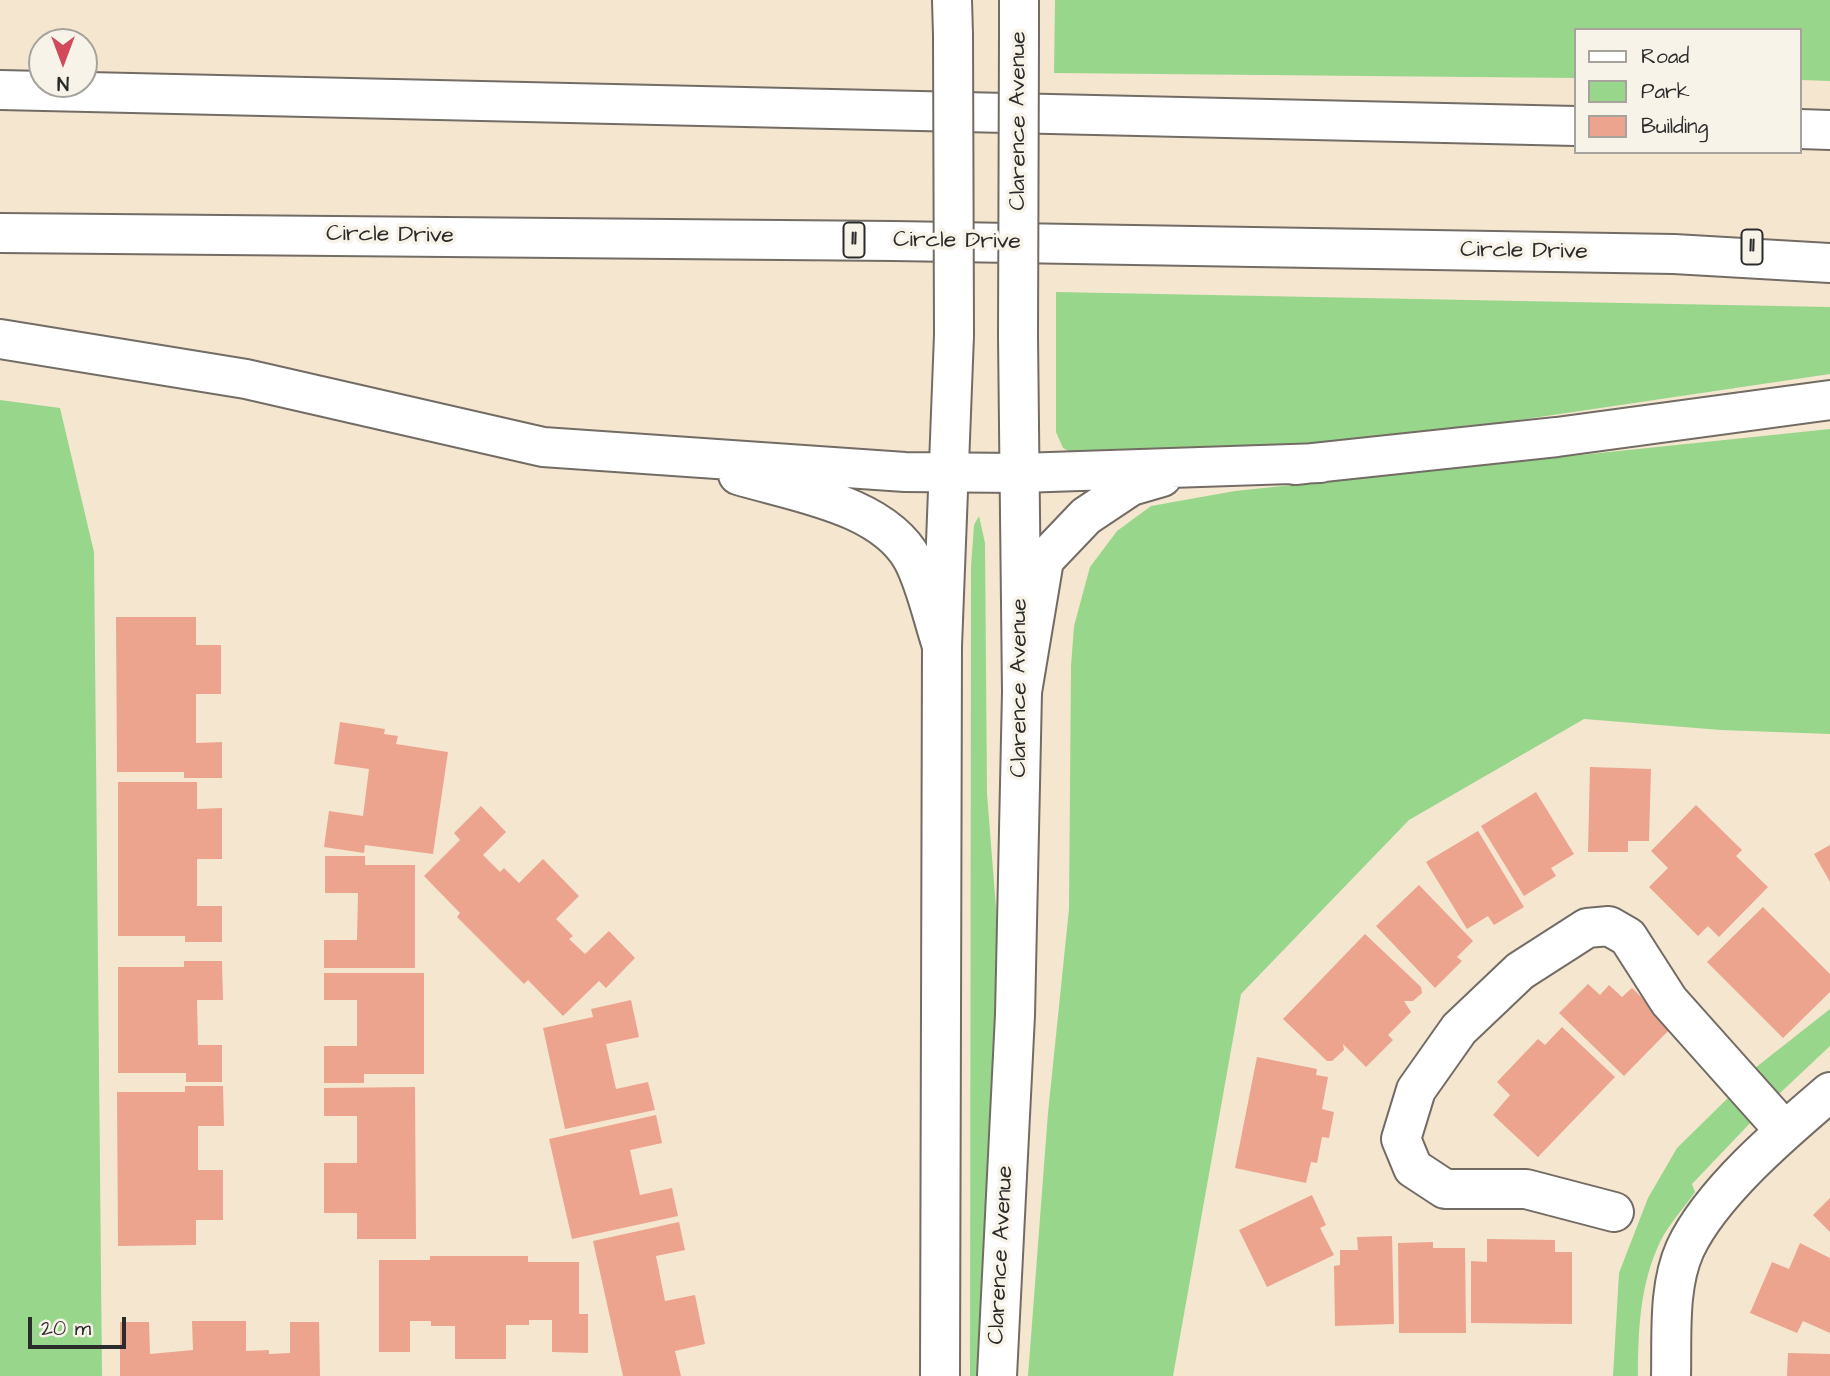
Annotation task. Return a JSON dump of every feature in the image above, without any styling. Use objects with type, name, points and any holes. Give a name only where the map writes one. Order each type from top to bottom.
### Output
[{"type":"main road","points":[[940,1376],[942,646],[954,335],[952,18]]},
{"type":"main road","name":"Clarence Avenue","points":[[996,1376],[1016,1015],[1022,692],[1018,336],[1019,18]]},
{"type":"main road","points":[[0,90],[1281,122],[1574,126]]},
{"type":"main road","points":[[1802,129],[1830,130]]},
{"type":"main road","name":"Circle Drive","points":[[0,233],[894,240],[1674,254],[1830,263]]},
{"type":"main road","name":"11","points":[[1674,254],[1830,239]]},
{"type":"main road","points":[[0,339],[246,379],[543,447],[905,472],[1020,473],[1321,463]]},
{"type":"main road","points":[[1022,692],[1044,559],[1086,516],[1131,486],[1178,473],[1321,463],[1557,438],[1830,400]]},
{"type":"main road","points":[[665,454],[861,512],[887,529],[912,559],[942,646]]},
{"type":"main road","points":[[1614,1212],[1526,1189],[1445,1189],[1413,1168],[1401,1139],[1416,1090],[1459,1029],[1520,971],[1587,928],[1609,926],[1628,937],[1669,1001],[1785,1130]]},
{"type":"main road","points":[[1671,1376],[1674,1293],[1684,1250],[1708,1211],[1785,1130],[1830,1092]]},
{"type":"green space","points":[[1055,0],[1830,0],[1830,81],[1802,80],[1802,28],[1574,28],[1574,78],[1054,73]]},
{"type":"green space","points":[[1056,292],[1830,307],[1830,374],[1357,444],[1088,461],[1063,448],[1056,432]]},
{"type":"green space","points":[[0,400],[60,408],[94,552],[102,1376],[0,1376]]},
{"type":"green space","points":[[1830,429],[1830,734],[1721,730],[1584,719],[1409,820],[1241,994],[1173,1376],[1028,1376],[1048,1113],[1069,909],[1071,666],[1074,626],[1090,567],[1117,531],[1151,506],[1235,491]]},
{"type":"green space","points":[[979,516],[985,543],[987,794],[1000,958],[993,1127],[977,1376],[970,1376],[971,567],[974,525]]},
{"type":"green space","points":[[1830,1009],[1830,1046],[1779,1094],[1755,1068]]},
{"type":"green space","points":[[1730,1096],[1753,1120],[1692,1184],[1695,1192],[1660,1242],[1644,1291],[1638,1376],[1613,1376],[1619,1273],[1648,1198],[1677,1148]]},
{"type":"building","points":[[116,617],[196,617],[196,645],[221,645],[221,694],[196,694],[196,743],[222,742],[222,778],[184,778],[184,772],[117,772]]},
{"type":"building","points":[[340,722],[385,729],[384,734],[398,736],[396,744],[448,752],[433,854],[365,845],[364,853],[324,847],[329,811],[363,816],[369,769],[334,764]]},
{"type":"building","points":[[1590,767],[1651,769],[1649,841],[1628,841],[1628,852],[1588,852]]},
{"type":"building","points":[[118,782],[197,782],[197,809],[222,808],[222,859],[197,859],[197,906],[222,906],[222,942],[185,942],[185,936],[118,936]]},
{"type":"building","points":[[1536,792],[1574,854],[1551,868],[1556,876],[1524,896],[1481,826]]},
{"type":"building","points":[[1696,805],[1742,850],[1736,856],[1768,887],[1719,937],[1708,926],[1698,936],[1649,887],[1668,868],[1651,851]]},
{"type":"building","points":[[481,806],[506,832],[483,855],[500,872],[504,868],[519,883],[543,859],[579,896],[556,919],[573,936],[569,939],[585,954],[609,931],[635,958],[606,988],[599,981],[563,1016],[528,980],[524,984],[457,917],[460,913],[424,876],[460,840],[454,833]]},
{"type":"building","points":[[1478,831],[1524,907],[1494,925],[1488,916],[1467,929],[1426,862]]},
{"type":"building","points":[[1830,845],[1830,882],[1814,854]]},
{"type":"building","points":[[325,856],[365,856],[365,865],[415,865],[415,968],[324,968],[324,940],[357,940],[358,893],[325,893]]},
{"type":"building","points":[[1419,885],[1473,941],[1457,957],[1462,961],[1435,988],[1376,926]]},
{"type":"building","points":[[1763,907],[1830,974],[1830,992],[1783,1038],[1707,962]]},
{"type":"building","points":[[1365,934],[1421,987],[1422,993],[1413,1001],[1404,1001],[1411,1012],[1388,1035],[1393,1040],[1366,1067],[1343,1044],[1344,1050],[1332,1061],[1327,1061],[1283,1019]]},
{"type":"building","points":[[184,961],[222,961],[223,1000],[197,1000],[198,1045],[222,1045],[222,1082],[186,1082],[186,1073],[118,1073],[118,967],[184,967]]},
{"type":"building","points":[[324,973],[424,973],[424,1074],[364,1074],[364,1083],[324,1083],[324,1046],[357,1046],[357,1000],[324,1000]]},
{"type":"building","points":[[1588,984],[1600,995],[1609,985],[1622,997],[1632,988],[1672,1027],[1624,1076],[1559,1013]]},
{"type":"building","points":[[631,1000],[639,1037],[606,1044],[616,1089],[648,1082],[655,1110],[565,1129],[543,1028],[593,1017],[591,1009]]},
{"type":"building","points":[[1562,1027],[1615,1077],[1538,1157],[1493,1115],[1510,1095],[1497,1082],[1538,1039],[1545,1045]]},
{"type":"building","points":[[1257,1057],[1317,1069],[1316,1075],[1328,1077],[1322,1109],[1334,1112],[1329,1138],[1322,1137],[1317,1163],[1311,1162],[1306,1183],[1235,1168]]},
{"type":"building","points":[[185,1086],[223,1086],[224,1126],[198,1126],[198,1170],[223,1170],[223,1220],[196,1220],[196,1245],[118,1246],[117,1092],[185,1092]]},
{"type":"building","points":[[415,1087],[416,1239],[357,1239],[357,1213],[324,1213],[324,1163],[357,1163],[357,1116],[324,1116],[324,1088]]},
{"type":"building","points":[[656,1115],[662,1143],[630,1150],[640,1195],[672,1188],[678,1216],[572,1239],[549,1139]]},
{"type":"building","points":[[1312,1195],[1326,1225],[1320,1228],[1334,1255],[1267,1287],[1239,1230]]},
{"type":"building","points":[[1830,1198],[1830,1232],[1813,1215]]},
{"type":"building","points":[[679,1222],[685,1250],[656,1256],[665,1301],[695,1295],[705,1344],[675,1351],[681,1376],[623,1376],[593,1241]]},
{"type":"building","points":[[1392,1236],[1394,1324],[1335,1326],[1334,1266],[1340,1265],[1340,1250],[1358,1250],[1357,1237]]},
{"type":"building","points":[[1487,1239],[1555,1240],[1555,1252],[1572,1252],[1572,1324],[1471,1323],[1471,1261],[1487,1262]]},
{"type":"building","points":[[1433,1242],[1433,1248],[1465,1248],[1466,1333],[1399,1333],[1398,1243]]},
{"type":"building","points":[[1800,1243],[1830,1258],[1830,1333],[1803,1321],[1797,1333],[1750,1313],[1772,1262],[1789,1269]]},
{"type":"building","points":[[430,1256],[528,1256],[528,1262],[579,1262],[579,1314],[588,1314],[588,1353],[552,1352],[552,1320],[529,1320],[529,1325],[506,1325],[506,1359],[455,1359],[455,1326],[431,1326],[431,1321],[410,1321],[410,1352],[379,1352],[379,1260],[430,1260]]},
{"type":"building","points":[[192,1321],[246,1321],[246,1351],[269,1350],[269,1354],[290,1353],[290,1322],[319,1322],[320,1376],[120,1376],[120,1322],[149,1322],[150,1354],[193,1350]]},
{"type":"building","points":[[1788,1353],[1830,1354],[1830,1376],[1787,1376]]}]
